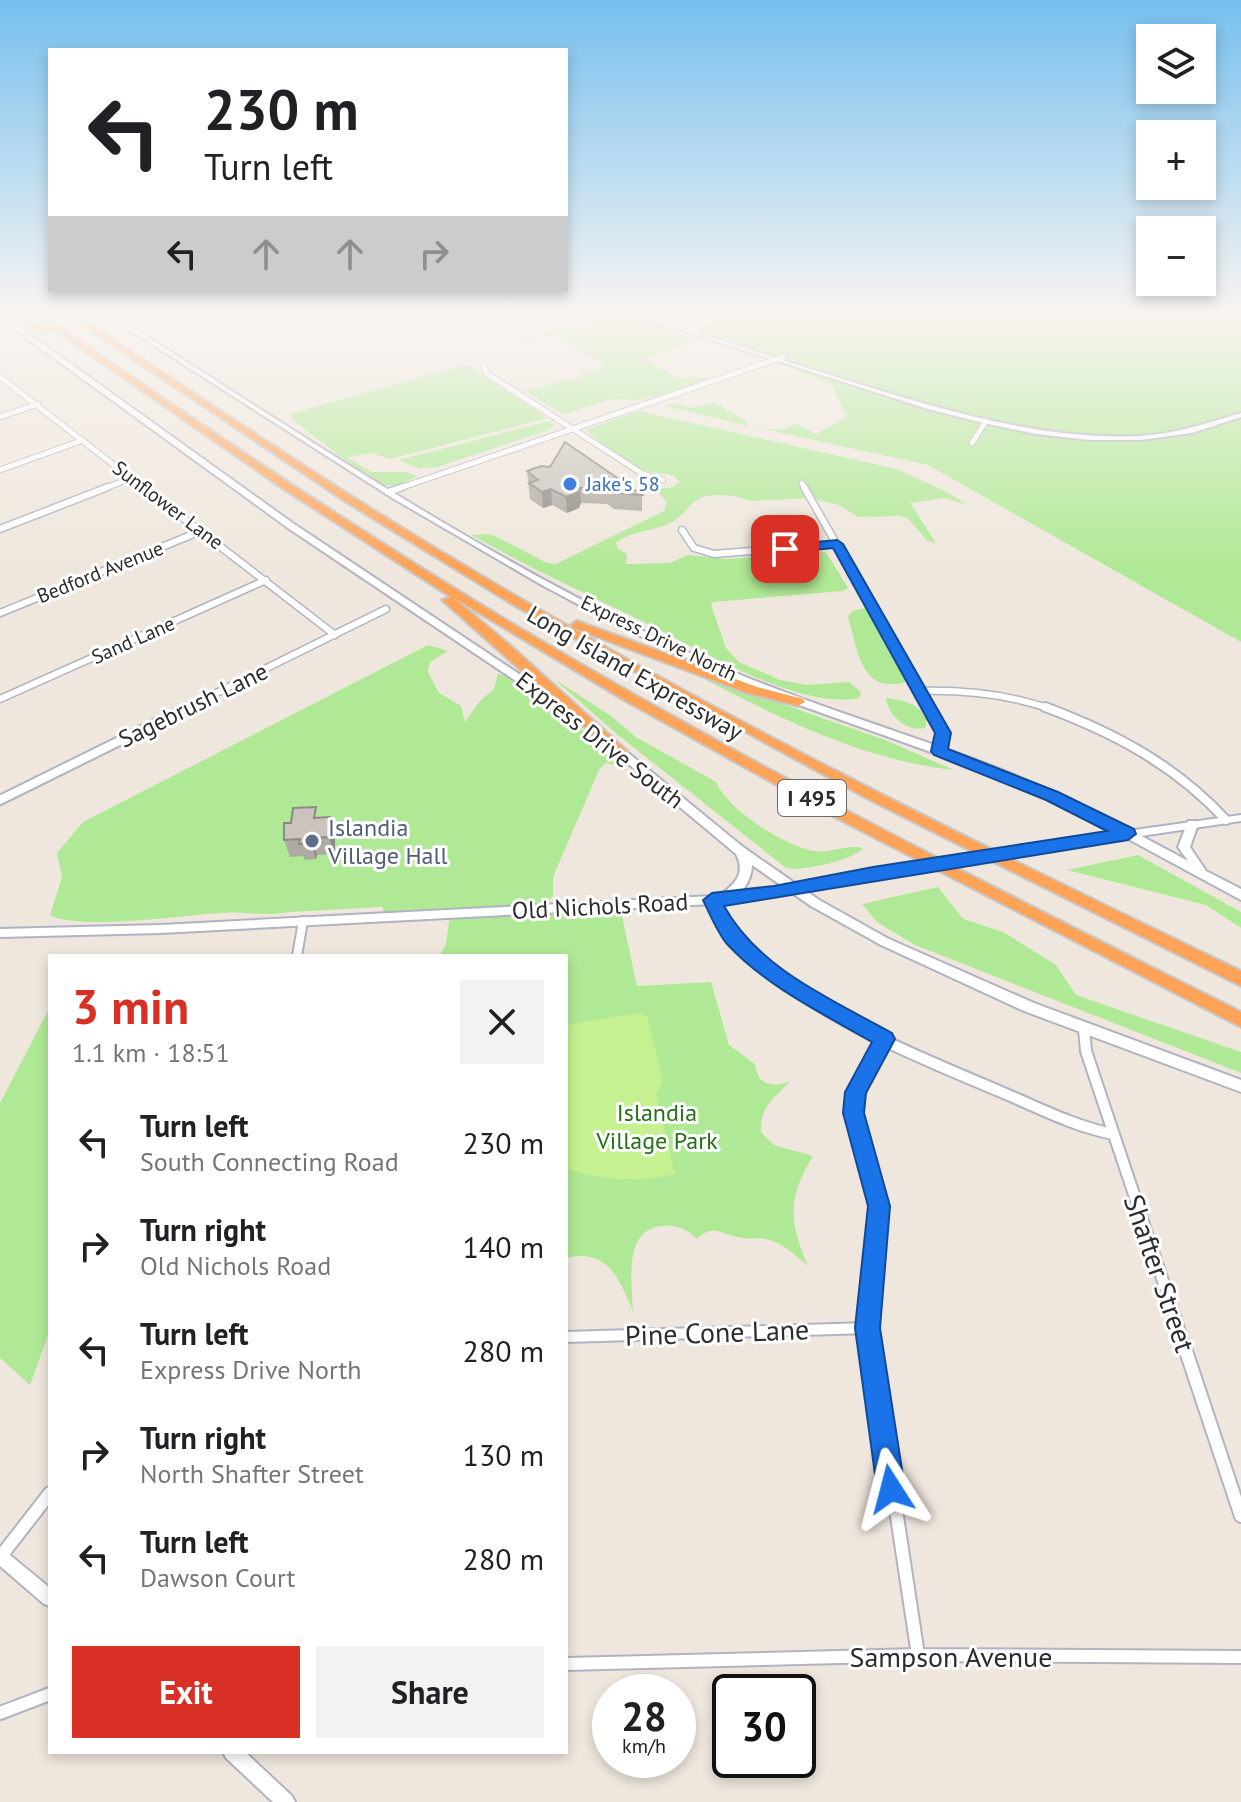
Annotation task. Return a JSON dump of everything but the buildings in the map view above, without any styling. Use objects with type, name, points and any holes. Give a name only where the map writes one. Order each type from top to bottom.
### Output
[{"type":"highway","name":"Long Island Expressway","points":[[159,399],[394,557],[558,656],[818,802],[1241,1020]]},
{"type":"highway","name":"Long Island Expressway","points":[[198,399],[327,485],[520,603],[836,775],[1241,979]]},
{"type":"highway","points":[[394,557],[407,572],[458,608],[508,650],[620,751]]},
{"type":"highway","points":[[520,603],[752,690],[798,702]]},
{"type":"main road","name":"Express Drive South","points":[[115,399],[291,526],[528,682],[620,751],[739,850],[834,914],[918,959],[1084,1029],[1241,1086]]},
{"type":"main road","name":"Express Drive North","points":[[242,399],[388,492],[517,567],[671,648],[798,702],[939,751],[1052,796],[1241,895]]},
{"type":"main road","points":[[909,399],[986,421],[1060,434],[1119,437],[1185,431],[1241,415]]},
{"type":"main road","points":[[1192,824],[1185,850],[1205,876]]},
{"type":"main road","points":[[718,900],[740,886],[747,875],[748,865],[739,850]]},
{"type":"street","name":"Sunflower Lane","points":[[31,399],[335,635]]},
{"type":"street","points":[[527,399],[643,474],[663,480]]},
{"type":"street","points":[[388,492],[662,399]]},
{"type":"street","points":[[0,417],[38,404]]},
{"type":"street","points":[[972,443],[986,421]]},
{"type":"street","points":[[0,470],[83,440]]},
{"type":"street","points":[[0,529],[131,478]]},
{"type":"street","points":[[802,483],[943,733],[939,751]]},
{"type":"street","points":[[682,530],[694,548],[714,554],[837,544]]},
{"type":"street","name":"Bedford Avenue","points":[[0,613],[201,531]]},
{"type":"street","name":"Sand Lane","points":[[0,699],[266,580]]},
{"type":"street","name":"Sagebrush Lane","points":[[0,800],[386,609]]},
{"type":"street","points":[[920,691],[974,691],[1066,714],[1157,761],[1202,795],[1226,820]]},
{"type":"street","name":"Old Nichols Road","points":[[0,933],[161,929],[718,900],[1241,818]]},
{"type":"street","points":[[718,900],[732,936],[760,963],[794,988],[884,1039],[1075,1124],[1113,1134]]},
{"type":"street","points":[[297,954],[303,921]]},
{"type":"street","name":"Shafter Street","points":[[1084,1029],[1086,1051],[1241,1516]]},
{"type":"street","points":[[884,1039],[860,1083],[854,1102],[855,1123],[879,1206],[868,1328],[918,1655]]},
{"type":"street","name":"Pine Cone Lane","points":[[568,1337],[868,1328]]},
{"type":"street","points":[[48,1496],[0,1556],[48,1596]]},
{"type":"street","name":"Sampson Avenue","points":[[568,1664],[918,1655],[1241,1657]]},
{"type":"street","points":[[0,1713],[48,1695]]},
{"type":"street","points":[[234,1754],[286,1802]]},
{"type":"green space","points":[[342,399],[519,399],[547,418],[390,459],[371,453],[347,457],[371,472],[406,472],[417,476],[387,485],[356,467],[289,414]]},
{"type":"green space","points":[[538,399],[612,399],[563,414]]},
{"type":"green space","points":[[838,399],[907,399],[957,413],[913,399],[1241,399],[1241,642],[928,465],[759,428],[779,430],[797,424],[816,434],[847,417]]},
{"type":"green space","points":[[714,402],[744,420],[748,426],[664,406],[673,403],[692,408]]},
{"type":"green space","points":[[639,411],[897,469],[968,505],[944,498],[910,503],[936,543],[928,541],[907,518],[900,516],[858,517],[839,505],[810,498],[751,501],[714,495],[694,502],[670,523],[616,543],[618,549],[627,554],[626,564],[670,563],[688,555],[727,559],[826,552],[848,588],[843,591],[713,602],[711,605],[726,648],[739,662],[780,680],[807,685],[849,682],[861,692],[859,698],[834,699],[807,695],[748,674],[471,535],[497,537],[547,563],[556,564],[664,511],[667,503],[655,488],[670,488],[680,482],[668,474],[638,467],[614,453],[586,430]]},
{"type":"green space","points":[[549,421],[555,425],[546,431],[437,467],[418,468],[399,460]]},
{"type":"green space","points":[[865,608],[906,682],[879,682],[870,676],[864,666],[848,617],[852,611]]},
{"type":"green space","name":"Islandia Village Park","points":[[428,645],[448,651],[430,662],[428,672],[439,693],[461,706],[465,722],[479,702],[494,689],[498,674],[505,676],[587,733],[630,773],[606,763],[599,770],[553,877],[553,896],[546,904],[541,900],[541,906],[619,902],[637,986],[711,982],[729,1045],[755,1064],[762,1081],[771,1084],[790,1082],[765,1109],[761,1132],[774,1145],[813,1156],[799,1185],[794,1210],[797,1236],[808,1266],[786,1248],[767,1239],[742,1238],[713,1231],[697,1239],[677,1227],[650,1229],[641,1236],[633,1258],[633,1311],[610,1268],[592,1257],[568,1258],[568,954],[440,954],[446,944],[450,913],[383,916],[383,907],[272,914],[222,913],[107,922],[64,920],[50,915],[62,877],[57,853],[83,822]]},
{"type":"green space","points":[[693,673],[885,740],[954,770],[886,757],[819,734]]},
{"type":"green space","points":[[554,679],[611,716],[636,737],[716,782],[732,804],[773,835],[815,851],[863,848],[849,857],[827,864],[786,868],[618,735]]},
{"type":"green space","points":[[886,698],[915,706],[927,720],[925,728],[918,729],[899,721],[890,710]]},
{"type":"green space","points":[[1138,855],[1241,912],[1241,928],[1206,905],[1067,870]]},
{"type":"green space","points":[[938,887],[963,919],[1003,932],[1056,965],[1076,995],[1241,1052],[1241,1073],[915,945],[877,922],[862,904]]},
{"type":"green space","points":[[48,1011],[48,1336],[30,1385],[0,1358],[0,1103]]},
{"type":"green space","name":"Islandia Village Park","points":[[640,1013],[647,1016],[663,1080],[656,1094],[675,1174],[620,1179],[568,1169],[568,1025]]},
{"type":"place","name":"Jake's 58","points":[[570,484]]},
{"type":"place","name":"Islandia Village Hall","points":[[312,841]]},
{"type":"route","points":[[785,549],[837,544],[943,733],[939,751],[1052,796],[1128,834],[873,874],[751,897],[712,900],[724,925],[751,956],[794,988],[884,1039],[856,1092],[853,1113],[879,1206],[868,1328],[891,1489]]}]
